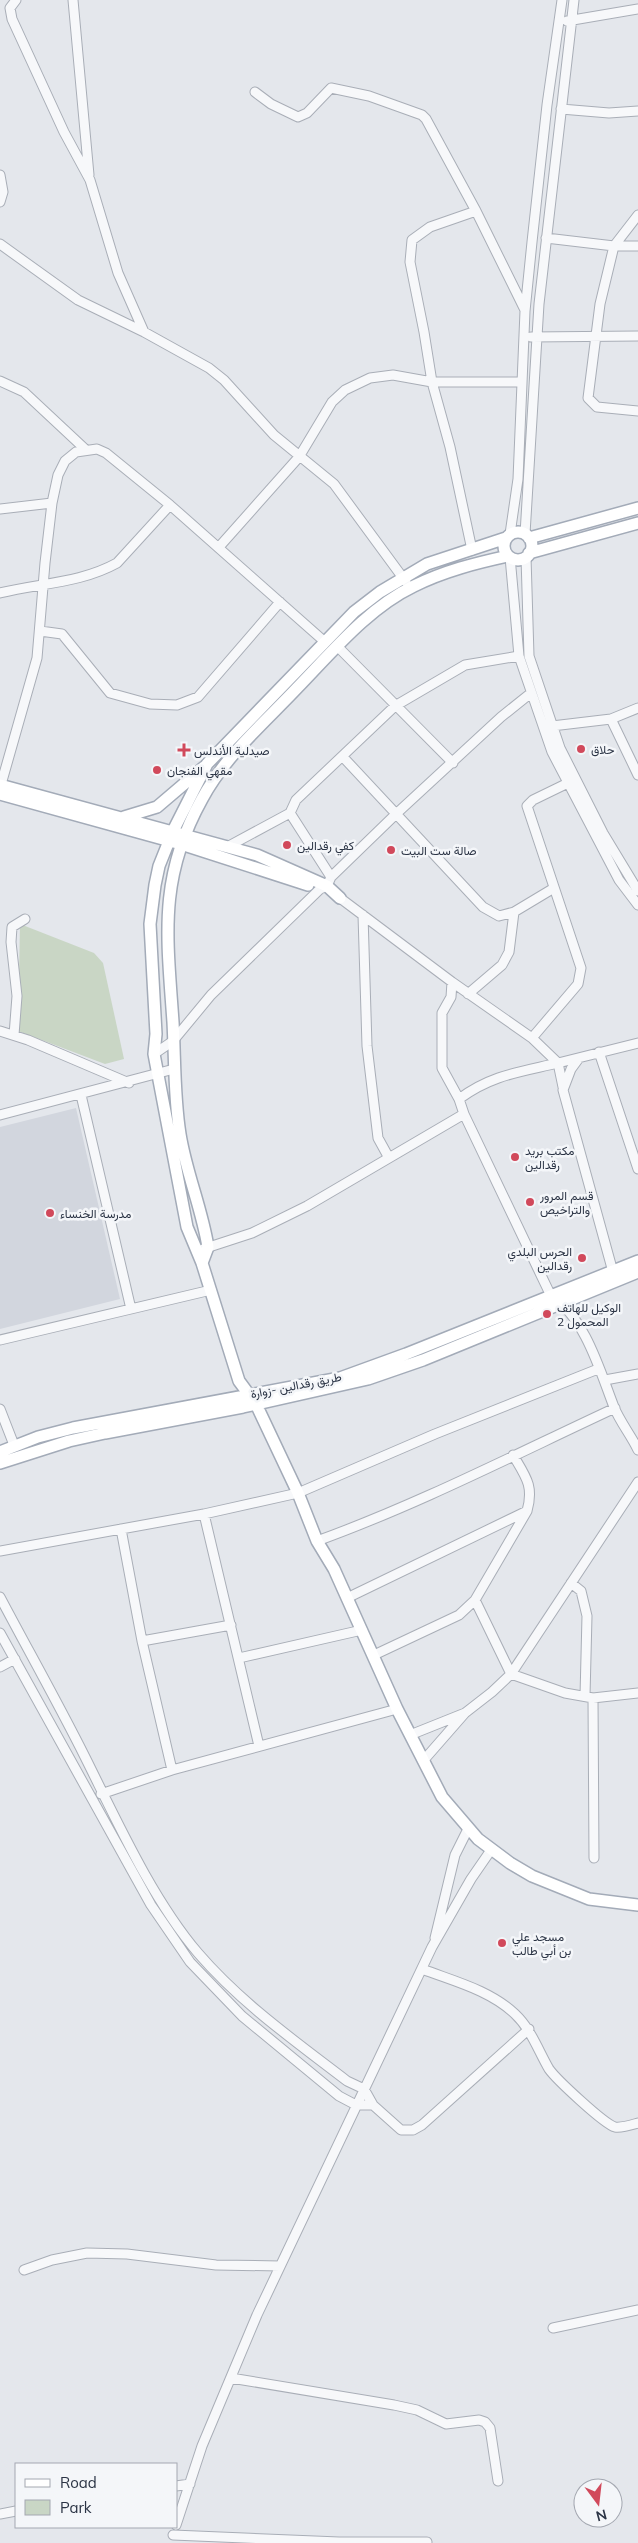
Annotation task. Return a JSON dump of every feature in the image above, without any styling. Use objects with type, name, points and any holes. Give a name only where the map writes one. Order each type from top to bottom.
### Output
[{"type":"main road","points":[[527,536],[638,508]]},
{"type":"main road","points":[[638,523],[516,559],[509,556],[462,567],[409,588],[376,610],[337,646],[229,759],[202,798],[183,839],[171,885],[166,921],[174,1069],[180,1134],[203,1249],[202,1263],[239,1381],[256,1404],[298,1493],[317,1541],[334,1569],[397,1709],[442,1797],[468,1829],[491,1850],[532,1876],[578,1896],[602,1902],[638,1905]]},
{"type":"main road","points":[[121,818],[157,807],[207,764],[354,612],[404,577],[432,562],[472,550],[520,532],[527,536],[532,546],[528,555]]},
{"type":"main road","points":[[508,536],[504,547],[509,556]]},
{"type":"main road","points":[[203,1249],[187,1227],[166,1128],[159,1072],[154,1054],[156,1034],[150,924],[154,885],[171,836],[207,764]]},
{"type":"main road","points":[[0,788],[121,818],[171,836]]},
{"type":"main road","points":[[0,788],[183,839],[326,884]]},
{"type":"main road","points":[[193,816],[197,830],[208,842]]},
{"type":"main road","points":[[183,839],[208,842],[257,855],[326,884],[340,898]]},
{"type":"main road","name":"طريق رقدالين -زوارة","points":[[0,1452],[14,1445],[72,1428],[340,1378],[406,1354],[638,1261]]},
{"type":"main road","name":"طريق رقدالين -زوارة","points":[[0,1464],[87,1437],[339,1386],[395,1370],[638,1272]]},
{"type":"street","points":[[16,0],[10,8],[12,19],[64,132],[90,180],[118,272],[144,332]]},
{"type":"street","points":[[73,0],[90,180]]},
{"type":"street","points":[[508,536],[518,479],[525,311],[547,105],[562,0]]},
{"type":"street","points":[[527,536],[536,337],[574,0]]},
{"type":"street","points":[[558,20],[571,21],[638,9]]},
{"type":"street","points":[[254,92],[271,104],[298,117],[307,113],[331,88],[369,96],[422,115],[426,119],[476,211],[525,311]]},
{"type":"street","points":[[561,109],[609,113],[638,111]]},
{"type":"street","points":[[0,176],[3,192],[0,202]]},
{"type":"street","points":[[472,550],[450,446],[432,382],[410,262],[412,240],[430,227],[476,211]]},
{"type":"street","points":[[638,215],[614,246],[600,304],[588,398],[597,407],[638,411]]},
{"type":"street","points":[[546,238],[614,246],[638,246]]},
{"type":"street","points":[[0,244],[78,300],[144,332],[209,368],[224,380],[274,435],[334,484],[404,577],[409,588]]},
{"type":"street","points":[[524,337],[638,336]]},
{"type":"street","points":[[219,547],[299,457],[332,402],[345,390],[370,378],[394,375],[432,382],[522,382]]},
{"type":"street","points":[[0,381],[24,392],[86,449]]},
{"type":"street","points":[[0,788],[37,658],[52,503],[58,475],[65,461],[76,452],[86,449],[97,449],[106,454],[219,547],[324,642]]},
{"type":"street","points":[[0,510],[52,503]]},
{"type":"street","points":[[0,592],[44,586],[96,574],[117,563],[170,505]]},
{"type":"street","points":[[528,555],[529,656],[552,752],[619,880],[637,902]]},
{"type":"street","points":[[509,556],[519,656],[531,693],[552,726],[560,748],[603,833],[638,891]]},
{"type":"street","points":[[40,631],[62,634],[110,693],[150,704],[177,705],[198,698],[280,602]]},
{"type":"street","points":[[337,646],[453,763]]},
{"type":"street","points":[[227,847],[290,813],[296,800],[395,706],[465,665],[519,656]]},
{"type":"street","points":[[154,1054],[173,1041],[211,995],[396,814],[531,693]]},
{"type":"street","points":[[552,726],[611,718],[638,708]]},
{"type":"street","points":[[611,718],[638,775]]},
{"type":"street","points":[[343,757],[483,907],[499,916],[514,912],[554,888]]},
{"type":"street","points":[[532,1038],[578,984],[581,976],[581,968],[527,806],[533,800],[568,783]]},
{"type":"street","points":[[290,813],[326,884]]},
{"type":"street","points":[[340,898],[468,994],[532,1038],[558,1063],[563,1090],[613,1272]]},
{"type":"street","points":[[468,994],[502,965],[509,952],[514,912]]},
{"type":"street","points":[[364,915],[368,1046],[378,1138],[389,1158]]},
{"type":"street","points":[[14,1035],[17,996],[12,927],[25,919]]},
{"type":"street","points":[[452,982],[451,997],[442,1013],[442,1068],[459,1099],[464,1114],[551,1296],[562,1302],[573,1314],[605,1380],[615,1408],[638,1450]]},
{"type":"street","points":[[0,1031],[14,1035],[129,1083]]},
{"type":"street","points":[[459,1099],[477,1085],[491,1079],[638,1043]]},
{"type":"street","points":[[599,1052],[638,1169]]},
{"type":"street","points":[[563,1090],[571,1069],[579,1058]]},
{"type":"street","points":[[0,1115],[129,1083],[159,1072],[174,1069]]},
{"type":"street","points":[[80,1095],[131,1309]]},
{"type":"street","points":[[203,1249],[252,1233],[307,1206],[464,1114]]},
{"type":"street","points":[[0,1340],[211,1290]]},
{"type":"street","points":[[0,1551],[204,1514],[298,1493],[435,1434],[598,1369]]},
{"type":"street","points":[[605,1380],[638,1374]]},
{"type":"street","points":[[317,1541],[366,1523],[615,1408]]},
{"type":"street","points":[[0,1409],[14,1445]]},
{"type":"street","points":[[374,1656],[459,1615],[474,1600],[527,1511],[532,1495],[514,1455]]},
{"type":"street","points":[[423,1762],[465,1713],[511,1674],[638,1482]]},
{"type":"street","points":[[347,1598],[527,1511]]},
{"type":"street","points":[[204,1514],[258,1746]]},
{"type":"street","points":[[120,1529],[142,1641],[172,1770]]},
{"type":"street","points":[[571,1583],[581,1591],[588,1616],[594,1858]]},
{"type":"street","points":[[0,1597],[85,1757],[101,1794],[158,1896],[198,1953],[256,2011],[347,2081],[364,2089],[372,2105],[401,2130],[413,2130],[422,2125],[529,2029]]},
{"type":"street","points":[[474,1600],[511,1674],[565,1692],[589,1697],[638,1693]]},
{"type":"street","points":[[142,1641],[231,1625]]},
{"type":"street","points":[[239,1658],[362,1630]]},
{"type":"street","points":[[0,1633],[150,1905],[190,1962],[242,2016],[340,2096],[356,2105],[372,2105]]},
{"type":"street","points":[[0,1667],[14,1659]]},
{"type":"street","points":[[101,1794],[172,1770],[397,1709]]},
{"type":"street","points":[[410,1735],[465,1713]]},
{"type":"street","points":[[432,1948],[455,1854],[468,1829]]},
{"type":"street","points":[[178,2520],[202,2446],[280,2266],[432,1948],[471,1879],[491,1850]]},
{"type":"street","points":[[422,1969],[492,1997],[514,2013],[529,2029],[538,2051],[553,2073],[602,2120],[615,2127],[638,2123]]},
{"type":"street","points":[[340,2096],[347,2081]]},
{"type":"street","points":[[24,2270],[52,2260],[87,2253],[127,2254],[216,2265],[280,2266]]},
{"type":"street","points":[[553,2328],[638,2310]]},
{"type":"street","points":[[231,2378],[394,2404],[417,2410],[446,2424],[479,2420],[485,2422],[490,2428],[498,2481]]},
{"type":"street","points":[[178,2486],[190,2484]]},
{"type":"street","points":[[0,2514],[15,2511]]},
{"type":"street","points":[[174,2532],[339,2542],[427,2542]]},
{"type":"shaded area","name":"مدرسة الخنساء","points":[[76,1108],[120,1299],[0,1329],[0,1127]]},
{"type":"green space","points":[[20,924],[94,953],[103,963],[124,1059],[105,1064],[18,1031]]},
{"type":"place","name":"حلاق","points":[[581,749]]},
{"type":"place","name":"صيدلية الأندلس","points":[[184,750]]},
{"type":"place","name":"مقهي الفنجان","points":[[157,770]]},
{"type":"place","name":"كفي رقدالين","points":[[287,845]]},
{"type":"place","name":"صالة ست البيت","points":[[391,850]]},
{"type":"place","name":"مكتب بريد رقدالين","points":[[515,1157]]},
{"type":"place","name":"قسم المرور والتراخيص","points":[[530,1202]]},
{"type":"place","name":"مدرسة الخنساء","points":[[50,1213]]},
{"type":"place","name":"الحرس البلدي رقدالين","points":[[582,1258]]},
{"type":"place","name":"الوكيل للهاتف المحمول 2","points":[[547,1314]]},
{"type":"place","name":"مسجد علي بن أبي طالب","points":[[502,1943]]}]
